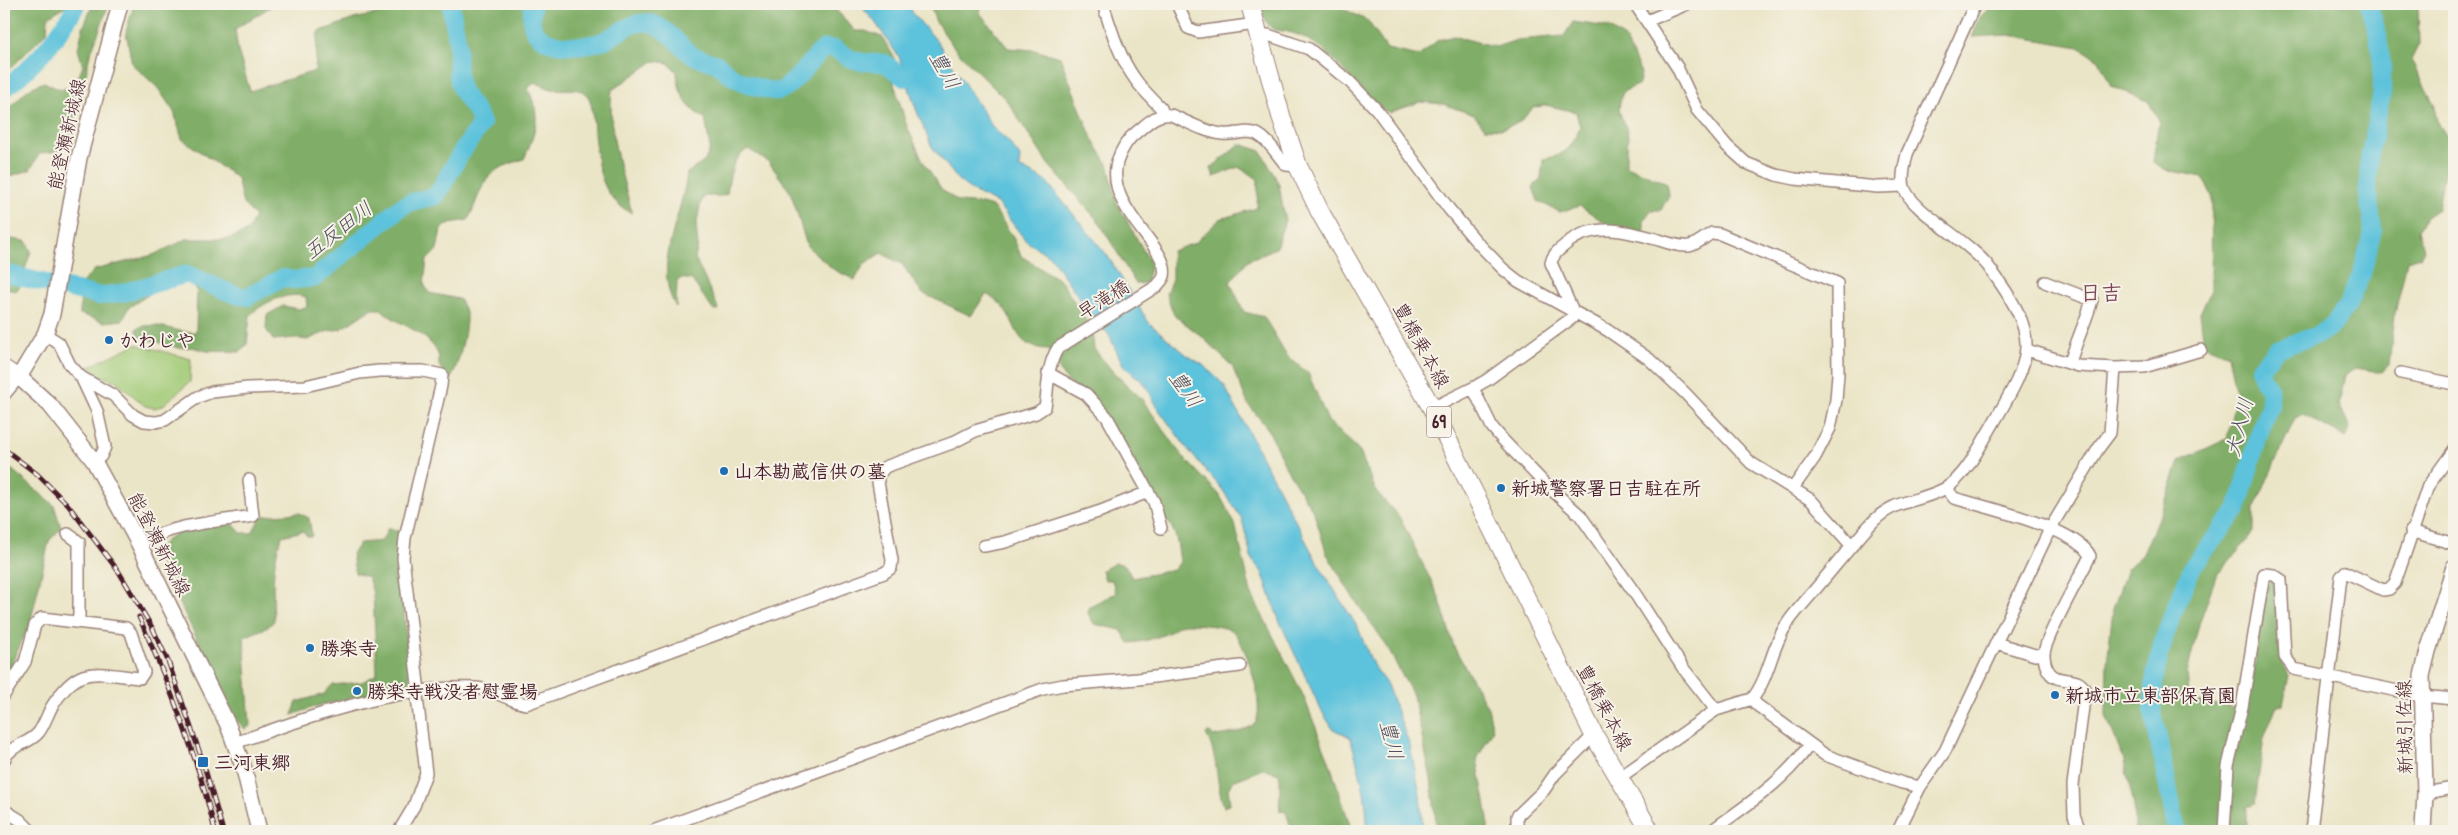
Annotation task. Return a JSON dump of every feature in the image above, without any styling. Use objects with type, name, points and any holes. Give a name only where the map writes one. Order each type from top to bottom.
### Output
[{"type":"main road","name":"能登瀬新城線","points":[[45,334],[56,298],[79,158],[120,4]]},
{"type":"main road","name":"豊橋乗本線","points":[[1250,4],[1280,116],[1298,166],[1320,212],[1432,408],[1594,735],[1650,831]]},
{"type":"main road","points":[[19,377],[45,334]]},
{"type":"main road","name":"能登瀬新城線","points":[[19,377],[50,405],[94,461],[139,544],[235,743],[244,769],[259,831]]},
{"type":"main road","name":"新城引佐線","points":[[2423,831],[2425,793],[2421,696],[2428,651],[2454,567]]},
{"type":"street","points":[[1103,4],[1112,34],[1126,65],[1134,79],[1161,108],[1163,114],[1220,134],[1248,132],[1258,135],[1269,143],[1286,165],[1298,166]]},
{"type":"street","points":[[1177,4],[1188,28],[1198,32],[1258,30],[1309,48],[1349,81],[1377,110],[1474,240],[1518,281],[1607,330],[1649,359],[1685,393],[1751,463],[1811,500],[1852,546]]},
{"type":"street","points":[[1636,4],[1676,67],[1697,110],[1727,146],[1746,163],[1795,179],[1878,187],[1904,186]]},
{"type":"street","points":[[1647,20],[1687,4]]},
{"type":"street","points":[[1619,778],[1716,710],[1752,699],[1762,682],[1774,647],[1786,625],[1852,546],[1885,511],[1900,502],[1946,488],[1964,470],[2016,384],[2027,350],[2023,321],[2016,304],[1986,264],[1966,243],[1915,205],[1908,196],[1903,178],[1907,154],[1974,4]]},
{"type":"street","name":"早滝橋","points":[[235,743],[276,728],[358,704],[419,692],[478,688],[526,704],[884,573],[891,568],[892,560],[877,477],[880,471],[885,467],[952,443],[975,431],[1036,413],[1044,407],[1051,359],[1058,348],[1157,286],[1164,278],[1164,268],[1156,251],[1122,203],[1117,188],[1116,168],[1120,153],[1126,142],[1156,117],[1163,114]]},
{"type":"street","points":[[1432,408],[1487,380],[1572,318],[1573,311],[1552,267],[1552,256],[1579,236],[1586,232],[1605,229],[1643,235],[1690,246],[1712,233],[1720,234],[1837,283],[1838,374],[1836,400],[1830,428],[1815,457],[1793,488]]},
{"type":"street","points":[[2045,282],[2092,300],[2070,363]]},
{"type":"street","points":[[45,334],[59,343],[70,365],[81,377],[97,411],[104,447],[101,456],[94,461]]},
{"type":"street","points":[[2027,350],[2070,363],[2115,368],[2144,367],[2188,352],[2201,350]]},
{"type":"street","points":[[4,367],[19,377],[4,395]]},
{"type":"street","points":[[1898,831],[1920,787],[1945,751],[2050,529],[2098,449],[2110,433],[2115,368]]},
{"type":"street","points":[[81,377],[114,396],[133,415],[144,421],[156,422],[165,420],[198,397],[212,392],[248,388],[305,386],[360,373],[379,371],[423,371],[442,375],[405,538],[403,558],[419,692],[417,697],[424,740],[426,773],[414,806],[399,831]]},
{"type":"street","points":[[1048,372],[1086,394],[1107,417],[1148,492],[1161,528]]},
{"type":"street","points":[[2401,373],[2454,384]]},
{"type":"street","points":[[1473,388],[1492,427],[1545,484],[1580,515],[1636,595],[1683,668],[1716,710]]},
{"type":"street","points":[[2311,831],[2341,577],[2345,572],[2383,590],[2389,589],[2395,583],[2411,531],[2428,486],[2454,450]]},
{"type":"street","points":[[139,544],[149,538],[176,530],[254,516],[249,480]]},
{"type":"street","points":[[1946,488],[1954,498],[2034,521],[2087,548],[2090,556],[2050,636],[2044,654],[2050,673],[2055,677],[2078,681],[2084,686],[2086,691],[2073,802],[2080,831]]},
{"type":"street","points":[[984,546],[1004,542],[1101,511],[1148,492]]},
{"type":"street","points":[[2411,531],[2454,544]]},
{"type":"street","points":[[68,534],[79,542],[78,620]]},
{"type":"street","points":[[2224,831],[2223,822],[2228,766],[2242,707],[2264,574],[2281,580],[2285,658],[2294,668],[2421,696],[2454,699]]},
{"type":"street","points":[[4,695],[25,662],[38,622],[42,618],[78,620],[126,628],[136,646],[143,675],[140,678],[89,675],[72,680],[64,688],[38,733],[11,749],[4,760]]},
{"type":"street","points":[[1996,643],[2035,655],[2044,654]]},
{"type":"street","points":[[654,831],[1043,690],[1063,685],[1138,679],[1240,666]]},
{"type":"street","points":[[1752,699],[1757,705],[1809,745],[1825,755],[1902,783],[1920,787]]},
{"type":"street","points":[[1517,831],[1517,816],[1544,790],[1562,767],[1594,735]]},
{"type":"street","points":[[1711,831],[1777,780],[1800,758],[1809,745]]},
{"type":"street","points":[[2425,793],[2454,788]]},
{"type":"street","points":[[4,810],[31,831]]},
{"type":"green space","points":[[4,4],[68,4],[48,17],[47,32],[4,75]]},
{"type":"green space","points":[[93,4],[109,4],[89,58],[86,74],[79,89],[80,99],[70,139],[61,151],[40,153],[30,170],[4,178],[4,113],[28,89],[44,82],[56,88],[67,89],[78,78],[83,66],[78,49],[83,28]]},
{"type":"green space","points":[[134,4],[275,4],[235,29],[238,51],[250,91],[315,71],[318,32],[354,19],[384,12],[387,4],[831,4],[855,31],[865,31],[882,37],[894,57],[893,80],[906,124],[923,161],[942,190],[959,202],[993,207],[1013,237],[1021,256],[1061,281],[1092,330],[1094,349],[1115,374],[1141,398],[1184,458],[1219,494],[1235,524],[1251,593],[1303,695],[1328,758],[1352,831],[1292,831],[1286,812],[1280,811],[1279,774],[1263,769],[1233,781],[1228,789],[1230,804],[1224,807],[1213,752],[1206,734],[1209,732],[1214,736],[1241,731],[1254,724],[1258,717],[1256,690],[1248,658],[1242,644],[1229,629],[1184,624],[1155,638],[1129,643],[1121,630],[1094,624],[1088,613],[1090,606],[1116,593],[1112,580],[1105,580],[1102,570],[1116,563],[1125,565],[1132,578],[1174,570],[1180,562],[1176,538],[1172,527],[1164,519],[1123,441],[1063,376],[1049,349],[1037,348],[1023,340],[1008,314],[996,301],[986,294],[971,316],[922,293],[902,264],[881,253],[864,264],[855,280],[833,269],[807,246],[791,193],[768,161],[748,149],[742,153],[735,163],[730,174],[727,194],[705,196],[701,202],[696,226],[698,245],[695,258],[719,310],[713,310],[692,280],[681,278],[677,282],[676,307],[669,291],[667,258],[687,173],[705,161],[710,148],[705,118],[688,105],[679,86],[677,72],[668,63],[654,61],[612,90],[613,136],[632,213],[620,206],[611,196],[600,173],[591,106],[586,94],[579,90],[550,88],[534,82],[528,89],[535,108],[536,124],[524,159],[492,173],[483,185],[468,220],[450,223],[441,229],[437,250],[427,260],[424,284],[429,293],[459,299],[466,314],[461,350],[452,377],[448,383],[439,365],[439,355],[427,339],[381,309],[371,309],[341,329],[328,331],[307,340],[295,338],[273,340],[266,329],[267,315],[283,306],[299,309],[307,307],[306,297],[292,295],[276,299],[250,315],[247,344],[240,352],[207,351],[192,347],[179,348],[140,337],[136,329],[143,326],[158,326],[196,332],[197,290],[192,283],[173,282],[154,291],[128,308],[123,320],[104,322],[80,314],[81,284],[94,270],[153,255],[187,239],[228,239],[248,231],[255,216],[243,204],[237,178],[182,139],[174,112],[157,87],[132,64],[126,32]]},
{"type":"green space","points":[[929,4],[982,4],[980,13],[1008,48],[1034,50],[1060,57],[1093,141],[1108,164],[1117,203],[1151,264],[1146,283],[1136,284],[1099,222],[1048,164],[1007,101],[956,50],[936,22]]},
{"type":"green space","points":[[1259,4],[1339,4],[1342,8],[1368,21],[1387,49],[1419,56],[1438,40],[1454,36],[1496,47],[1517,40],[1564,36],[1573,22],[1608,27],[1625,38],[1641,73],[1639,84],[1623,92],[1619,107],[1628,138],[1626,166],[1667,183],[1669,195],[1661,210],[1651,210],[1644,220],[1644,233],[1627,233],[1619,230],[1580,206],[1560,212],[1538,201],[1533,187],[1541,178],[1543,159],[1558,155],[1574,141],[1580,127],[1576,112],[1545,105],[1533,108],[1520,122],[1501,129],[1485,128],[1474,115],[1443,104],[1420,102],[1389,113],[1367,95],[1327,53],[1315,44],[1294,33],[1271,27],[1263,16]]},
{"type":"green space","points":[[1995,4],[2418,4],[2419,44],[2411,60],[2434,104],[2439,124],[2454,148],[2454,159],[2445,167],[2438,209],[2426,217],[2418,230],[2423,250],[2420,257],[2407,261],[2395,314],[2389,365],[2382,372],[2354,368],[2345,375],[2339,404],[2350,428],[2346,438],[2303,414],[2295,418],[2254,509],[2254,529],[2247,541],[2216,576],[2199,624],[2187,673],[2189,696],[2196,701],[2235,708],[2249,702],[2265,596],[2269,581],[2276,583],[2278,642],[2280,654],[2289,675],[2283,705],[2276,707],[2264,738],[2255,803],[2247,806],[2247,831],[2134,831],[2134,805],[2123,757],[2106,716],[2107,663],[2113,609],[2127,569],[2143,553],[2164,506],[2179,461],[2227,439],[2236,394],[2228,355],[2204,345],[2200,313],[2211,291],[2212,196],[2203,177],[2166,170],[2153,162],[2159,120],[2148,101],[2111,86],[2099,60],[2079,47],[2009,35],[1972,37],[1980,17]]},
{"type":"green space","points":[[1240,144],[1261,151],[1279,184],[1285,220],[1276,248],[1248,260],[1230,282],[1244,312],[1264,317],[1288,357],[1308,373],[1328,421],[1359,450],[1376,491],[1400,518],[1439,597],[1454,647],[1488,708],[1493,730],[1477,759],[1488,818],[1488,831],[1437,831],[1431,779],[1413,695],[1383,640],[1354,599],[1327,554],[1314,513],[1286,468],[1268,429],[1248,404],[1232,366],[1200,335],[1174,315],[1166,294],[1172,279],[1172,251],[1195,243],[1220,219],[1257,208],[1258,179],[1238,167],[1214,177],[1211,168]]},
{"type":"green space","points":[[4,238],[26,241],[31,251],[19,288],[15,291],[4,287]]},
{"type":"green space","points":[[136,344],[191,359],[190,382],[162,406],[154,408],[145,406],[116,381],[92,373],[90,366]]},
{"type":"green space","points":[[4,463],[54,505],[61,528],[49,541],[30,624],[4,680]]},
{"type":"green space","points":[[299,513],[309,518],[312,536],[307,536],[303,531],[282,536],[274,568],[274,621],[268,627],[244,637],[250,726],[245,729],[235,718],[156,554],[170,538],[189,529],[233,524],[241,533],[252,533],[261,516]]},
{"type":"green space","points":[[388,528],[401,532],[399,557],[410,681],[408,685],[320,705],[292,715],[297,702],[324,694],[332,685],[362,682],[377,674],[373,593],[368,577],[355,573],[352,554],[360,543],[382,541]]},
{"type":"water","name":"豊川","points":[[859,4],[909,4],[913,14],[937,41],[994,129],[1007,140],[1020,157],[1019,167],[1046,181],[1107,255],[1149,323],[1187,355],[1203,365],[1224,385],[1317,562],[1358,628],[1373,665],[1387,685],[1410,746],[1420,794],[1423,831],[1367,831],[1360,772],[1350,737],[1333,729],[1321,710],[1279,620],[1262,572],[1252,560],[1242,519],[1222,489],[1186,447],[1159,410],[1145,384],[1123,365],[1109,335],[1089,312],[1051,257],[1026,241],[997,203],[974,192],[959,181],[932,147],[916,109],[899,57],[875,22]]},
{"type":"waterway","points":[[4,89],[45,51],[77,4]]},
{"type":"waterway","name":"五反田川","points":[[4,273],[99,296],[122,293],[187,274],[233,294],[247,297],[282,278],[295,280],[315,278],[401,207],[411,202],[436,196],[461,153],[482,123],[460,86],[457,39],[451,4]]},
{"type":"waterway","name":"五反田川","points":[[533,4],[532,24],[534,30],[548,41],[567,46],[587,45],[605,40],[637,23],[650,23],[666,31],[692,55],[717,64],[739,80],[756,87],[774,91],[784,89],[789,85],[825,48],[835,49],[851,59],[862,62],[885,63],[904,78],[923,72]]},
{"type":"waterway","name":"大入川","points":[[2177,831],[2152,708],[2155,676],[2163,642],[2193,566],[2237,510],[2263,422],[2270,406],[2269,388],[2263,381],[2260,368],[2277,349],[2318,335],[2334,324],[2348,304],[2362,273],[2373,229],[2368,194],[2369,160],[2382,92],[2382,68],[2378,35],[2368,4]]},
{"type":"railway","points":[[4,449],[37,474],[68,505],[119,572],[153,629],[168,661],[203,762],[223,831]]},
{"type":"railway","points":[[139,617],[162,669],[192,749],[215,831]]},
{"type":"place","name":"かわじや","points":[[109,340]]},
{"type":"place","name":"山本勘蔵信供の墓","points":[[724,471]]},
{"type":"place","name":"新城警察署日吉駐在所","points":[[1501,488]]},
{"type":"place","name":"勝楽寺","points":[[310,648]]},
{"type":"place","name":"勝楽寺戦没者慰霊場","points":[[357,691]]},
{"type":"place","name":"新城市立東部保育園","points":[[2055,695]]},
{"type":"place","name":"三河東郷","points":[[203,762]]},
{"type":"district","name":"日吉","points":[[2101,293]]}]
